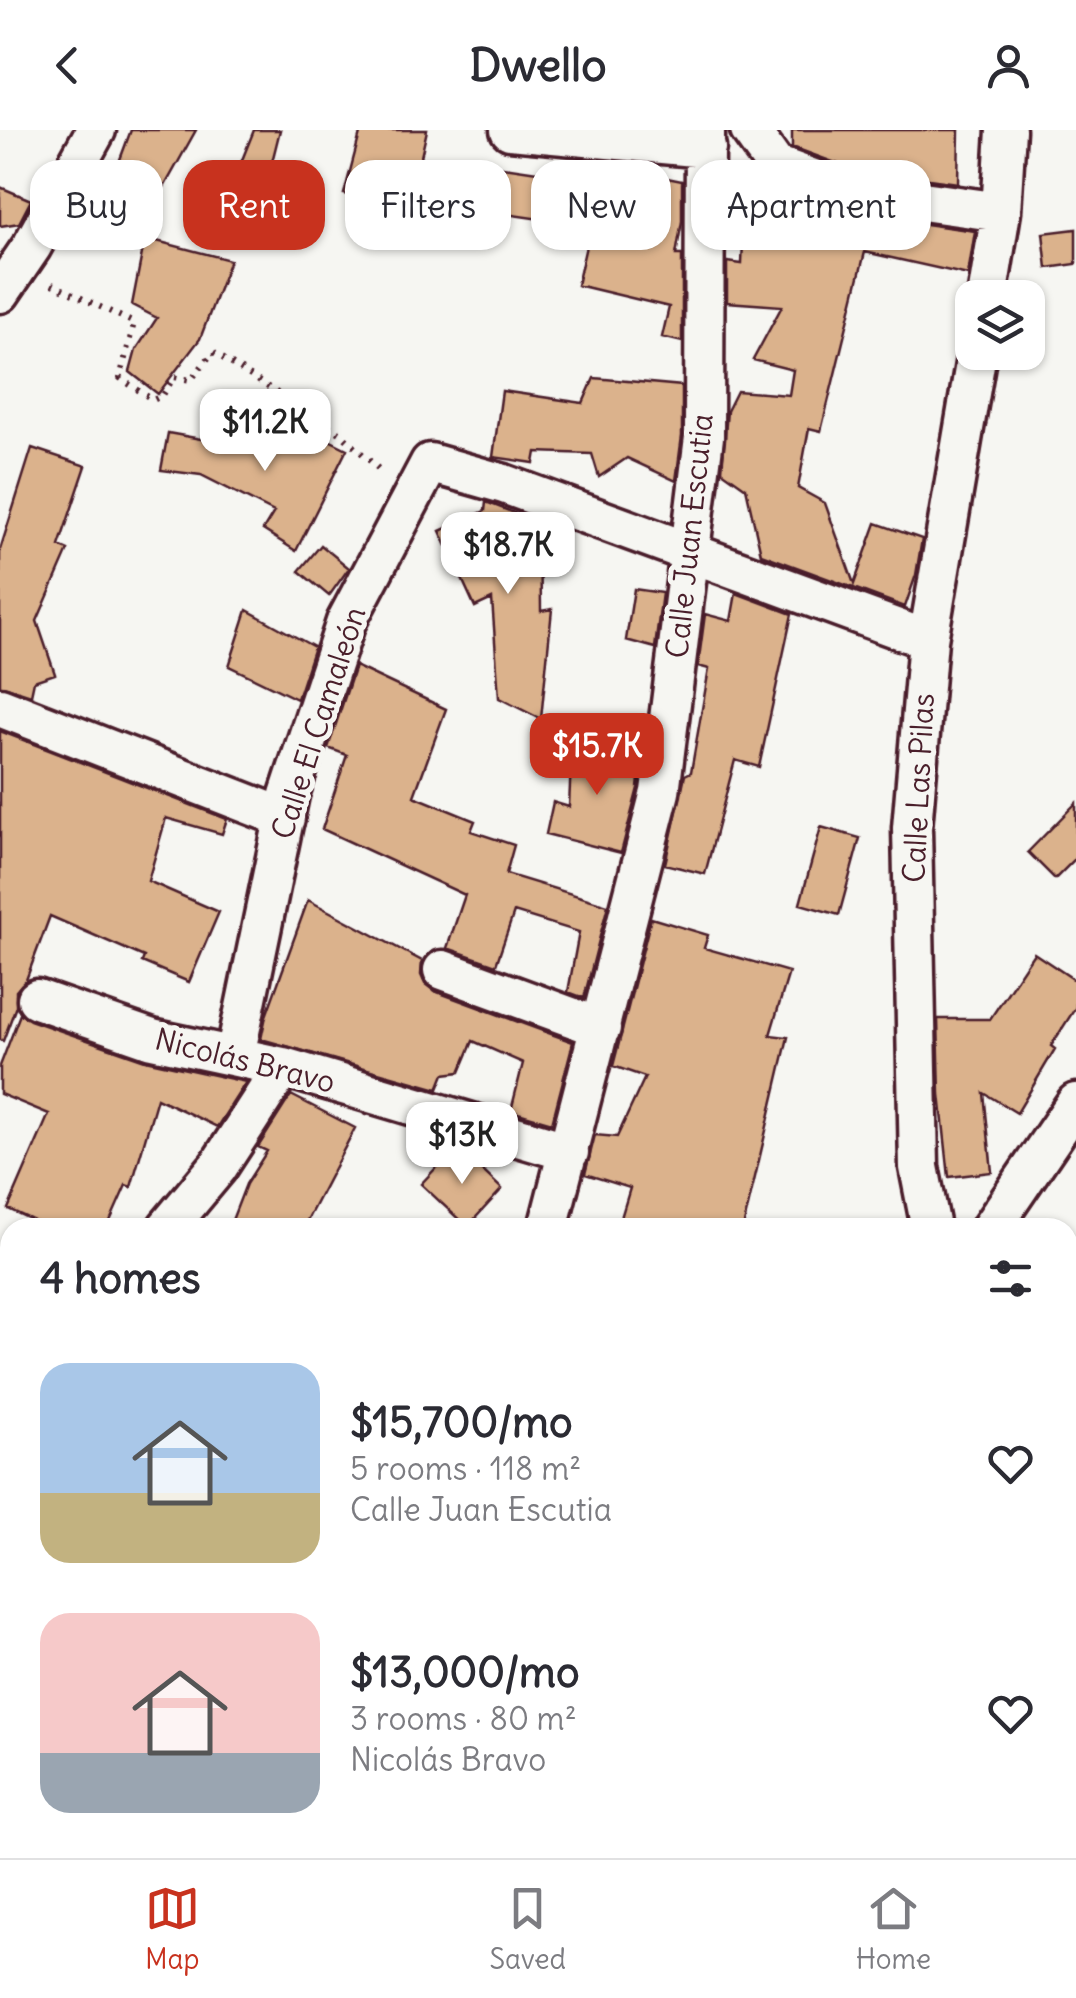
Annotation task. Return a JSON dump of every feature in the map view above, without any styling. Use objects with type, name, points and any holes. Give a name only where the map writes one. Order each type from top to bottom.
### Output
[{"type":"street","points":[[9,280],[96,130]]},
{"type":"street","points":[[510,130],[705,139]]},
{"type":"street","points":[[750,130],[775,166],[844,190],[1001,212]]},
{"type":"street","points":[[989,280],[1001,212],[1006,130]]},
{"type":"street","name":"Calle Juan Escutia","points":[[551,1218],[660,792],[704,437],[705,139]]},
{"type":"street","name":"Calle Las Pilas","points":[[929,1218],[919,1168],[912,828],[928,640],[974,370]]},
{"type":"street","name":"Calle El Camaleón","points":[[236,1056],[289,794],[346,622],[430,463],[504,484],[689,550]]},
{"type":"street","points":[[689,550],[928,640]]},
{"type":"street","name":"Calle El Camaleón","points":[[0,708],[285,818]]},
{"type":"street","points":[[443,970],[601,1028]]},
{"type":"street","name":"Nicolás Bravo","points":[[37,998],[152,1039],[283,1067],[569,1152]]},
{"type":"street","points":[[175,1218],[218,1166],[283,1067]]},
{"type":"street","points":[[998,1218],[1076,1103]]},
{"type":"path","points":[[9,280],[134,323],[120,378],[153,400],[163,396],[174,377],[191,380],[213,352],[340,434],[410,498]]},
{"type":"building","points":[[131,130],[196,130],[163,189],[163,160],[120,160]]},
{"type":"building","points":[[254,130],[280,130],[272,160],[242,160]]},
{"type":"building","points":[[361,130],[427,130],[420,160],[353,160]]},
{"type":"building","points":[[792,130],[959,130],[958,183],[931,179],[931,160],[827,160],[792,147]]},
{"type":"building","points":[[511,168],[531,171],[531,218],[511,215]]},
{"type":"building","points":[[671,179],[682,181],[682,221],[676,255],[682,255],[682,342],[662,337],[669,307],[577,285],[585,250],[671,250]]},
{"type":"building","points":[[0,187],[30,200],[19,223],[0,226]]},
{"type":"building","points":[[931,225],[975,231],[968,275],[865,252],[821,431],[809,428],[798,488],[825,503],[854,584],[876,523],[922,539],[905,607],[761,554],[746,488],[722,471],[727,411],[737,391],[789,395],[793,370],[753,360],[782,306],[727,302],[727,262],[742,264],[743,250],[931,250]]},
{"type":"building","points":[[1076,229],[1076,264],[1047,268],[1043,233]]},
{"type":"building","points":[[163,243],[230,260],[200,339],[158,394],[130,372],[136,350],[157,318],[132,305],[143,250],[163,250]]},
{"type":"building","points":[[594,378],[682,386],[682,436],[676,481],[627,458],[599,477],[592,454],[536,452],[534,463],[493,457],[502,391],[583,403]]},
{"type":"building","points":[[254,428],[277,440],[280,434],[301,444],[313,432],[347,449],[296,551],[263,530],[274,512],[201,475],[161,470],[168,433],[245,447]]},
{"type":"building","points":[[32,448],[86,466],[59,546],[68,550],[37,621],[55,674],[34,681],[31,695],[0,685],[0,550]]},
{"type":"building","points":[[486,502],[540,523],[541,611],[552,609],[541,719],[499,698],[492,599],[475,607],[440,531],[485,511]]},
{"type":"building","points":[[321,545],[349,568],[329,596],[299,571]]},
{"type":"building","points":[[634,589],[662,593],[655,648],[626,640]]},
{"type":"building","points":[[736,593],[792,614],[759,767],[735,760],[705,874],[665,864],[685,775],[691,772],[709,669],[698,666],[705,614],[731,621]]},
{"type":"building","points":[[247,610],[314,647],[297,699],[229,666]]},
{"type":"building","points":[[355,666],[446,709],[414,796],[475,821],[471,831],[514,845],[506,874],[608,905],[584,998],[568,992],[579,932],[514,912],[496,965],[447,948],[465,895],[322,829],[347,755],[328,748]]},
{"type":"building","points":[[0,731],[227,819],[222,834],[166,818],[148,881],[219,912],[189,982],[142,962],[144,957],[50,916],[26,980],[16,991],[16,1006],[3,1041],[0,1040]]},
{"type":"building","points":[[572,739],[641,760],[621,853],[546,834],[553,802],[569,807]]},
{"type":"building","points":[[1076,803],[1076,858],[1055,879],[1028,852]]},
{"type":"building","points":[[821,827],[860,838],[839,915],[800,904]]},
{"type":"building","points":[[308,900],[422,961],[421,975],[434,991],[573,1042],[552,1123],[511,1111],[523,1063],[473,1041],[460,1072],[444,1074],[438,1089],[261,1039]]},
{"type":"building","points":[[651,918],[708,935],[704,948],[789,972],[770,1035],[788,1037],[745,1218],[621,1218],[630,1188],[585,1174],[595,1135],[617,1137],[645,1077],[613,1066]]},
{"type":"building","points":[[1034,953],[1076,981],[1076,1007],[1017,1113],[984,1093],[992,1172],[949,1177],[940,1094],[938,1019],[990,1019]]},
{"type":"building","points":[[20,1014],[145,1060],[246,1082],[217,1127],[157,1098],[131,1187],[126,1185],[111,1218],[27,1218],[8,1209],[49,1114],[0,1094],[0,1066]]},
{"type":"building","points":[[291,1095],[355,1128],[308,1218],[233,1218],[246,1184],[267,1151],[258,1147]]},
{"type":"building","points":[[451,1152],[463,1152],[502,1189],[475,1218],[457,1218],[421,1184]]}]
